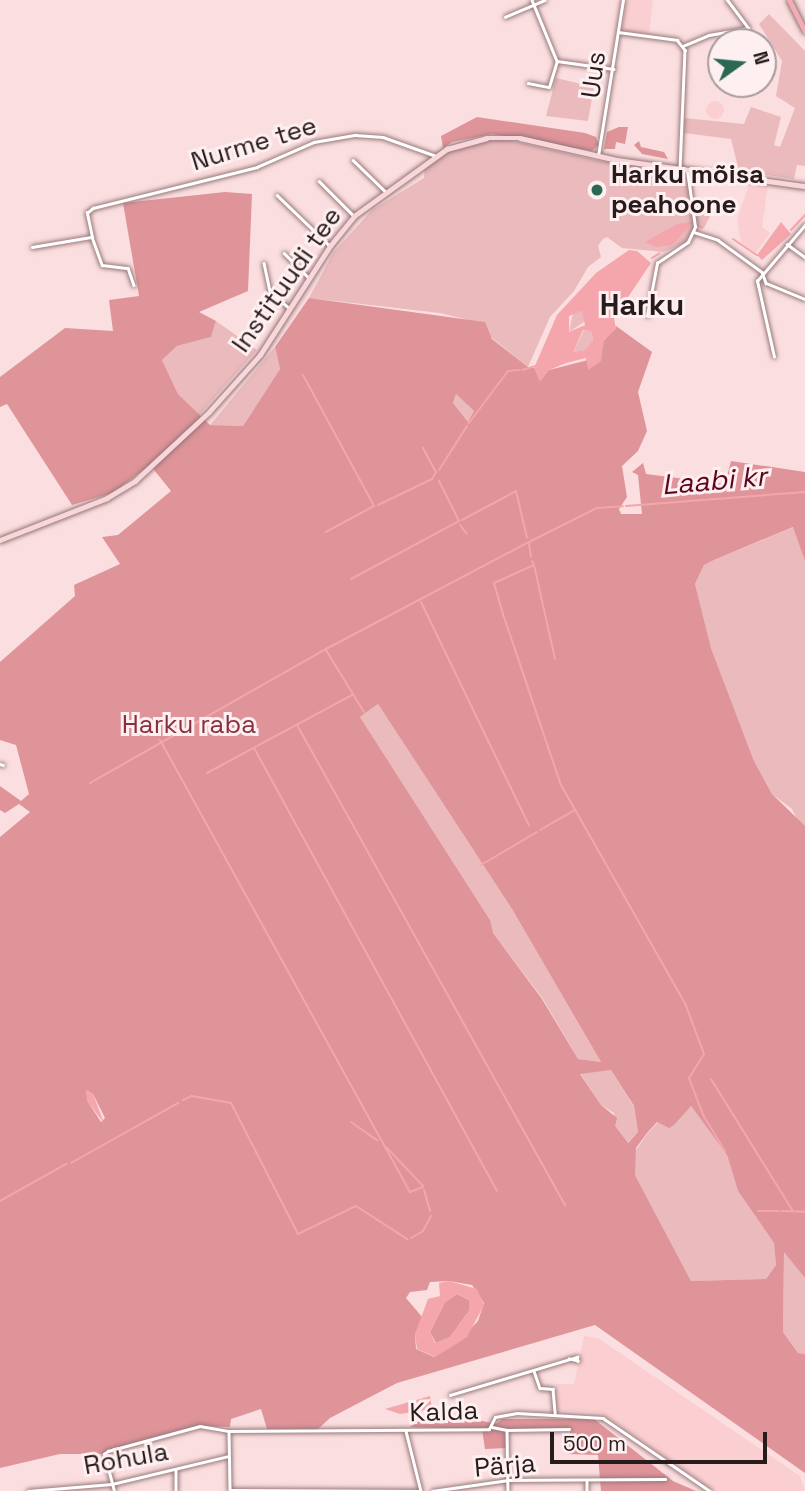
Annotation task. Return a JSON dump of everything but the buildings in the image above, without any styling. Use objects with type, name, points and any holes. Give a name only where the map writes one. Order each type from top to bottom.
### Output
[{"type":"main road","points":[[789,0],[805,31]]},
{"type":"street","points":[[528,83],[549,88],[558,61],[531,0]]},
{"type":"street","points":[[505,17],[545,0]]},
{"type":"street","name":"Uus","points":[[598,156],[624,0]]},
{"type":"street","points":[[683,46],[709,35],[748,28],[727,0]]},
{"type":"street","points":[[618,32],[677,40],[683,46],[687,60],[680,168]]},
{"type":"street","points":[[558,61],[613,69]]},
{"type":"street","name":"Nurme tee","points":[[92,237],[87,216],[93,208],[257,167],[307,145],[342,137],[383,137],[436,156]]},
{"type":"street","name":"Instituudi tee","points":[[0,540],[107,498],[135,481],[236,382],[290,309],[330,246],[354,216],[436,156],[468,141],[502,137],[598,156],[805,187]]},
{"type":"street","points":[[353,160],[385,191]]},
{"type":"street","points":[[417,169],[422,177]]},
{"type":"street","points":[[647,316],[656,262],[688,242],[694,232],[696,217],[689,200],[687,169]]},
{"type":"street","points":[[319,181],[354,216]]},
{"type":"street","points":[[277,195],[330,246]]},
{"type":"street","points":[[774,357],[757,281],[805,225]]},
{"type":"street","points":[[694,232],[718,240],[762,272],[766,283],[805,299]]},
{"type":"street","points":[[32,247],[92,237],[102,265],[129,269],[134,285]]},
{"type":"street","points":[[787,244],[805,257]]},
{"type":"street","points":[[284,253],[309,278]]},
{"type":"street","points":[[264,263],[270,292],[290,309]]},
{"type":"street","points":[[450,1395],[569,1359]]},
{"type":"street","points":[[534,1370],[540,1388],[553,1389],[555,1413]]},
{"type":"street","name":"Kalda","points":[[112,1485],[104,1454],[200,1426],[229,1431],[492,1427],[495,1416],[503,1414],[555,1413],[603,1418],[710,1491]]},
{"type":"street","points":[[492,1427],[507,1430],[569,1429]]},
{"type":"street","points":[[229,1431],[230,1491],[421,1491],[406,1430]]},
{"type":"street","points":[[507,1430],[508,1491]]},
{"type":"street","name":"Rohula","points":[[28,1491],[112,1485],[229,1456]]},
{"type":"street","points":[[176,1469],[176,1491]]},
{"type":"street","points":[[587,1479],[587,1491]]},
{"type":"street","name":"Pärja","points":[[432,1491],[508,1480],[666,1479]]},
{"type":"street","points":[[112,1485],[114,1491]]},
{"type":"shaded area","points":[[627,0],[653,0],[649,34],[622,31]]},
{"type":"shaded area","points":[[769,14],[805,51],[805,166],[797,165],[794,179],[739,171],[731,139],[684,133],[684,118],[744,124],[751,107],[781,117],[774,145],[780,147],[795,108],[777,97],[782,61],[777,53],[777,28],[761,28],[759,24]]},
{"type":"shaded area","points":[[556,78],[594,87],[588,121],[546,116]]},
{"type":"shaded area","points":[[715,101],[721,104],[724,110],[721,116],[715,119],[709,116],[706,110],[709,104]]},
{"type":"shaded area","points":[[504,139],[599,161],[684,170],[692,200],[707,202],[712,212],[704,228],[698,226],[685,242],[664,252],[622,248],[607,237],[603,239],[598,246],[601,257],[588,267],[574,291],[550,317],[528,367],[492,338],[481,323],[440,313],[309,298],[333,253],[372,210],[424,178],[425,167],[446,152],[479,141]]},
{"type":"shaded area","points":[[750,183],[768,186],[762,227],[770,233],[756,253],[741,243],[737,219]]},
{"type":"shaded area","points":[[693,222],[672,245],[656,247],[645,242],[677,224]]},
{"type":"shaded area","points":[[781,222],[791,234],[762,260],[757,255]]},
{"type":"shaded area","points":[[629,250],[637,251],[651,263],[614,318],[616,329],[604,340],[601,361],[588,370],[586,358],[566,363],[549,370],[540,382],[534,368],[557,315],[596,273]],"holes":[[[582,311],[585,325],[569,332],[569,316]],[[583,330],[591,331],[593,340],[585,350],[573,352]]]},
{"type":"shaded area","points":[[583,311],[587,320],[569,332],[573,313]]},
{"type":"shaded area","points":[[216,321],[257,350],[199,415],[178,394],[162,360],[177,346],[211,337]]},
{"type":"shaded area","points":[[584,330],[591,331],[593,340],[585,350],[573,352]]},
{"type":"shaded area","points":[[275,347],[280,369],[243,426],[210,425]]},
{"type":"shaded area","points":[[456,394],[474,411],[468,422],[453,403]]},
{"type":"shaded area","points":[[794,527],[805,561],[805,826],[801,827],[792,809],[772,794],[754,761],[711,648],[695,584],[704,565]]},
{"type":"shaded area","points":[[378,704],[512,909],[601,1062],[578,1059],[543,999],[492,932],[490,920],[360,717]]},
{"type":"shaded area","points":[[611,1070],[634,1107],[638,1132],[627,1143],[615,1126],[614,1113],[601,1105],[580,1073]]},
{"type":"shaded area","points":[[86,1090],[93,1094],[104,1123],[87,1101]]},
{"type":"shaded area","points":[[691,1106],[727,1155],[738,1191],[774,1243],[776,1265],[766,1279],[691,1281],[635,1175],[634,1153],[647,1134],[658,1122],[663,1125]]},
{"type":"shaded area","points":[[784,1251],[805,1278],[805,1354],[798,1353],[783,1332]]},
{"type":"shaded area","points":[[449,1281],[477,1289],[484,1305],[467,1337],[435,1357],[417,1349],[415,1334],[428,1299],[440,1296],[439,1283]],"holes":[[[457,1294],[469,1300],[469,1311],[450,1337],[435,1343],[430,1332],[445,1302]]]},
{"type":"shaded area","points":[[584,1336],[598,1338],[800,1476],[805,1491],[715,1491],[601,1413],[556,1410],[556,1384],[574,1384]]},
{"type":"shaded area","points":[[430,1396],[432,1409],[400,1414],[385,1409]]},
{"type":"green space","points":[[477,117],[585,133],[596,137],[599,145],[592,151],[492,134],[452,142],[443,148],[441,136]]},
{"type":"green space","points":[[628,127],[625,144],[616,142],[615,149],[604,149],[607,132]]},
{"type":"green space","points":[[639,141],[641,147],[664,152],[668,159],[642,154],[634,145]]},
{"type":"green space","name":"Harku raba","points":[[225,192],[252,194],[248,291],[199,312],[216,321],[211,337],[177,346],[162,360],[178,394],[210,425],[243,426],[280,369],[275,347],[309,298],[485,322],[492,339],[528,367],[549,370],[588,360],[616,326],[652,352],[638,392],[647,431],[638,451],[622,466],[627,497],[619,509],[621,514],[642,514],[638,475],[632,472],[643,463],[646,474],[725,484],[731,461],[805,472],[805,561],[793,527],[704,565],[695,584],[711,648],[754,761],[772,794],[805,826],[805,1278],[784,1252],[783,1332],[798,1353],[805,1354],[805,1473],[595,1325],[397,1383],[330,1418],[317,1430],[267,1429],[261,1409],[231,1419],[230,1427],[200,1426],[104,1454],[60,1454],[0,1468],[0,837],[30,812],[19,804],[5,813],[0,810],[0,786],[21,801],[29,794],[16,745],[0,740],[0,662],[75,596],[74,585],[120,564],[102,537],[118,535],[171,491],[150,465],[112,493],[72,505],[7,404],[0,407],[0,377],[65,328],[113,331],[109,300],[139,296],[123,203]],"holes":[[[456,394],[474,411],[468,422],[453,403]],[[378,704],[512,909],[601,1062],[578,1059],[542,999],[493,933],[490,920],[360,717]],[[611,1070],[634,1106],[638,1132],[628,1143],[615,1126],[617,1118],[601,1105],[580,1074]],[[86,1090],[93,1094],[105,1118],[101,1122],[88,1102]],[[691,1106],[727,1155],[738,1191],[774,1243],[776,1265],[766,1279],[691,1281],[635,1175],[636,1148],[657,1122],[669,1128]],[[449,1281],[472,1285],[484,1303],[478,1321],[457,1343],[434,1357],[416,1349],[415,1334],[423,1318],[406,1298],[410,1292],[427,1290],[430,1282]]]},
{"type":"green space","points":[[457,1294],[469,1300],[469,1311],[450,1337],[436,1343],[430,1332],[445,1302]]},
{"type":"green space","points":[[456,1415],[496,1424],[502,1419],[594,1419],[673,1481],[696,1491],[601,1491],[598,1455],[569,1454],[570,1429],[506,1429],[507,1448],[485,1449],[482,1429],[410,1427],[421,1420]]},
{"type":"waterway","points":[[791,230],[805,215]]},
{"type":"waterway","points":[[697,225],[702,228]]},
{"type":"waterway","points":[[733,239],[757,255]]},
{"type":"waterway","points":[[652,258],[660,253]]},
{"type":"waterway","points":[[522,370],[535,366]]},
{"type":"waterway","points":[[469,423],[508,371],[519,370]]},
{"type":"waterway","points":[[303,375],[374,506],[326,532]]},
{"type":"waterway","points":[[439,470],[467,426]]},
{"type":"waterway","points":[[423,448],[436,472]]},
{"type":"waterway","points":[[378,505],[432,479],[436,472]]},
{"type":"waterway","points":[[351,579],[459,521],[439,481]]},
{"type":"waterway","points":[[462,520],[516,491],[527,538]]},
{"type":"waterway","name":"Laabi kr","points":[[626,506],[805,492]]},
{"type":"waterway","points":[[90,783],[326,649],[529,542],[597,508],[623,506]]},
{"type":"waterway","points":[[460,525],[467,534]]},
{"type":"waterway","points":[[529,544],[531,557]]},
{"type":"waterway","points":[[532,561],[534,565],[494,583],[504,617],[561,785],[685,1003],[704,1054],[689,1078],[703,1115],[725,1151]]},
{"type":"waterway","points":[[534,565],[555,659]]},
{"type":"waterway","points":[[421,602],[529,825]]},
{"type":"waterway","points":[[326,650],[364,712]]},
{"type":"waterway","points":[[207,773],[352,695]]},
{"type":"waterway","points":[[297,725],[565,1205]]},
{"type":"waterway","points":[[160,740],[410,1192],[423,1187]]},
{"type":"waterway","points":[[254,748],[497,1191]]},
{"type":"waterway","points":[[540,830],[575,810]]},
{"type":"waterway","points":[[481,865],[537,832]]},
{"type":"waterway","points":[[711,1079],[793,1211]]},
{"type":"waterway","points":[[183,1100],[192,1096],[231,1103],[298,1234],[356,1206],[407,1239]]},
{"type":"waterway","points":[[71,1163],[178,1103]]},
{"type":"waterway","points":[[351,1122],[377,1140]]},
{"type":"waterway","points":[[386,1147],[423,1186]]},
{"type":"waterway","points":[[0,1201],[66,1164]]},
{"type":"waterway","points":[[424,1190],[430,1211]]},
{"type":"waterway","points":[[758,1211],[779,1211]]},
{"type":"waterway","points":[[782,1211],[805,1212]]},
{"type":"waterway","points":[[411,1238],[423,1231],[431,1216]]},
{"type":"place","name":"Harku mõisa peahoone","points":[[597,190]]},
{"type":"district","name":"Harku","points":[[642,305]]}]
